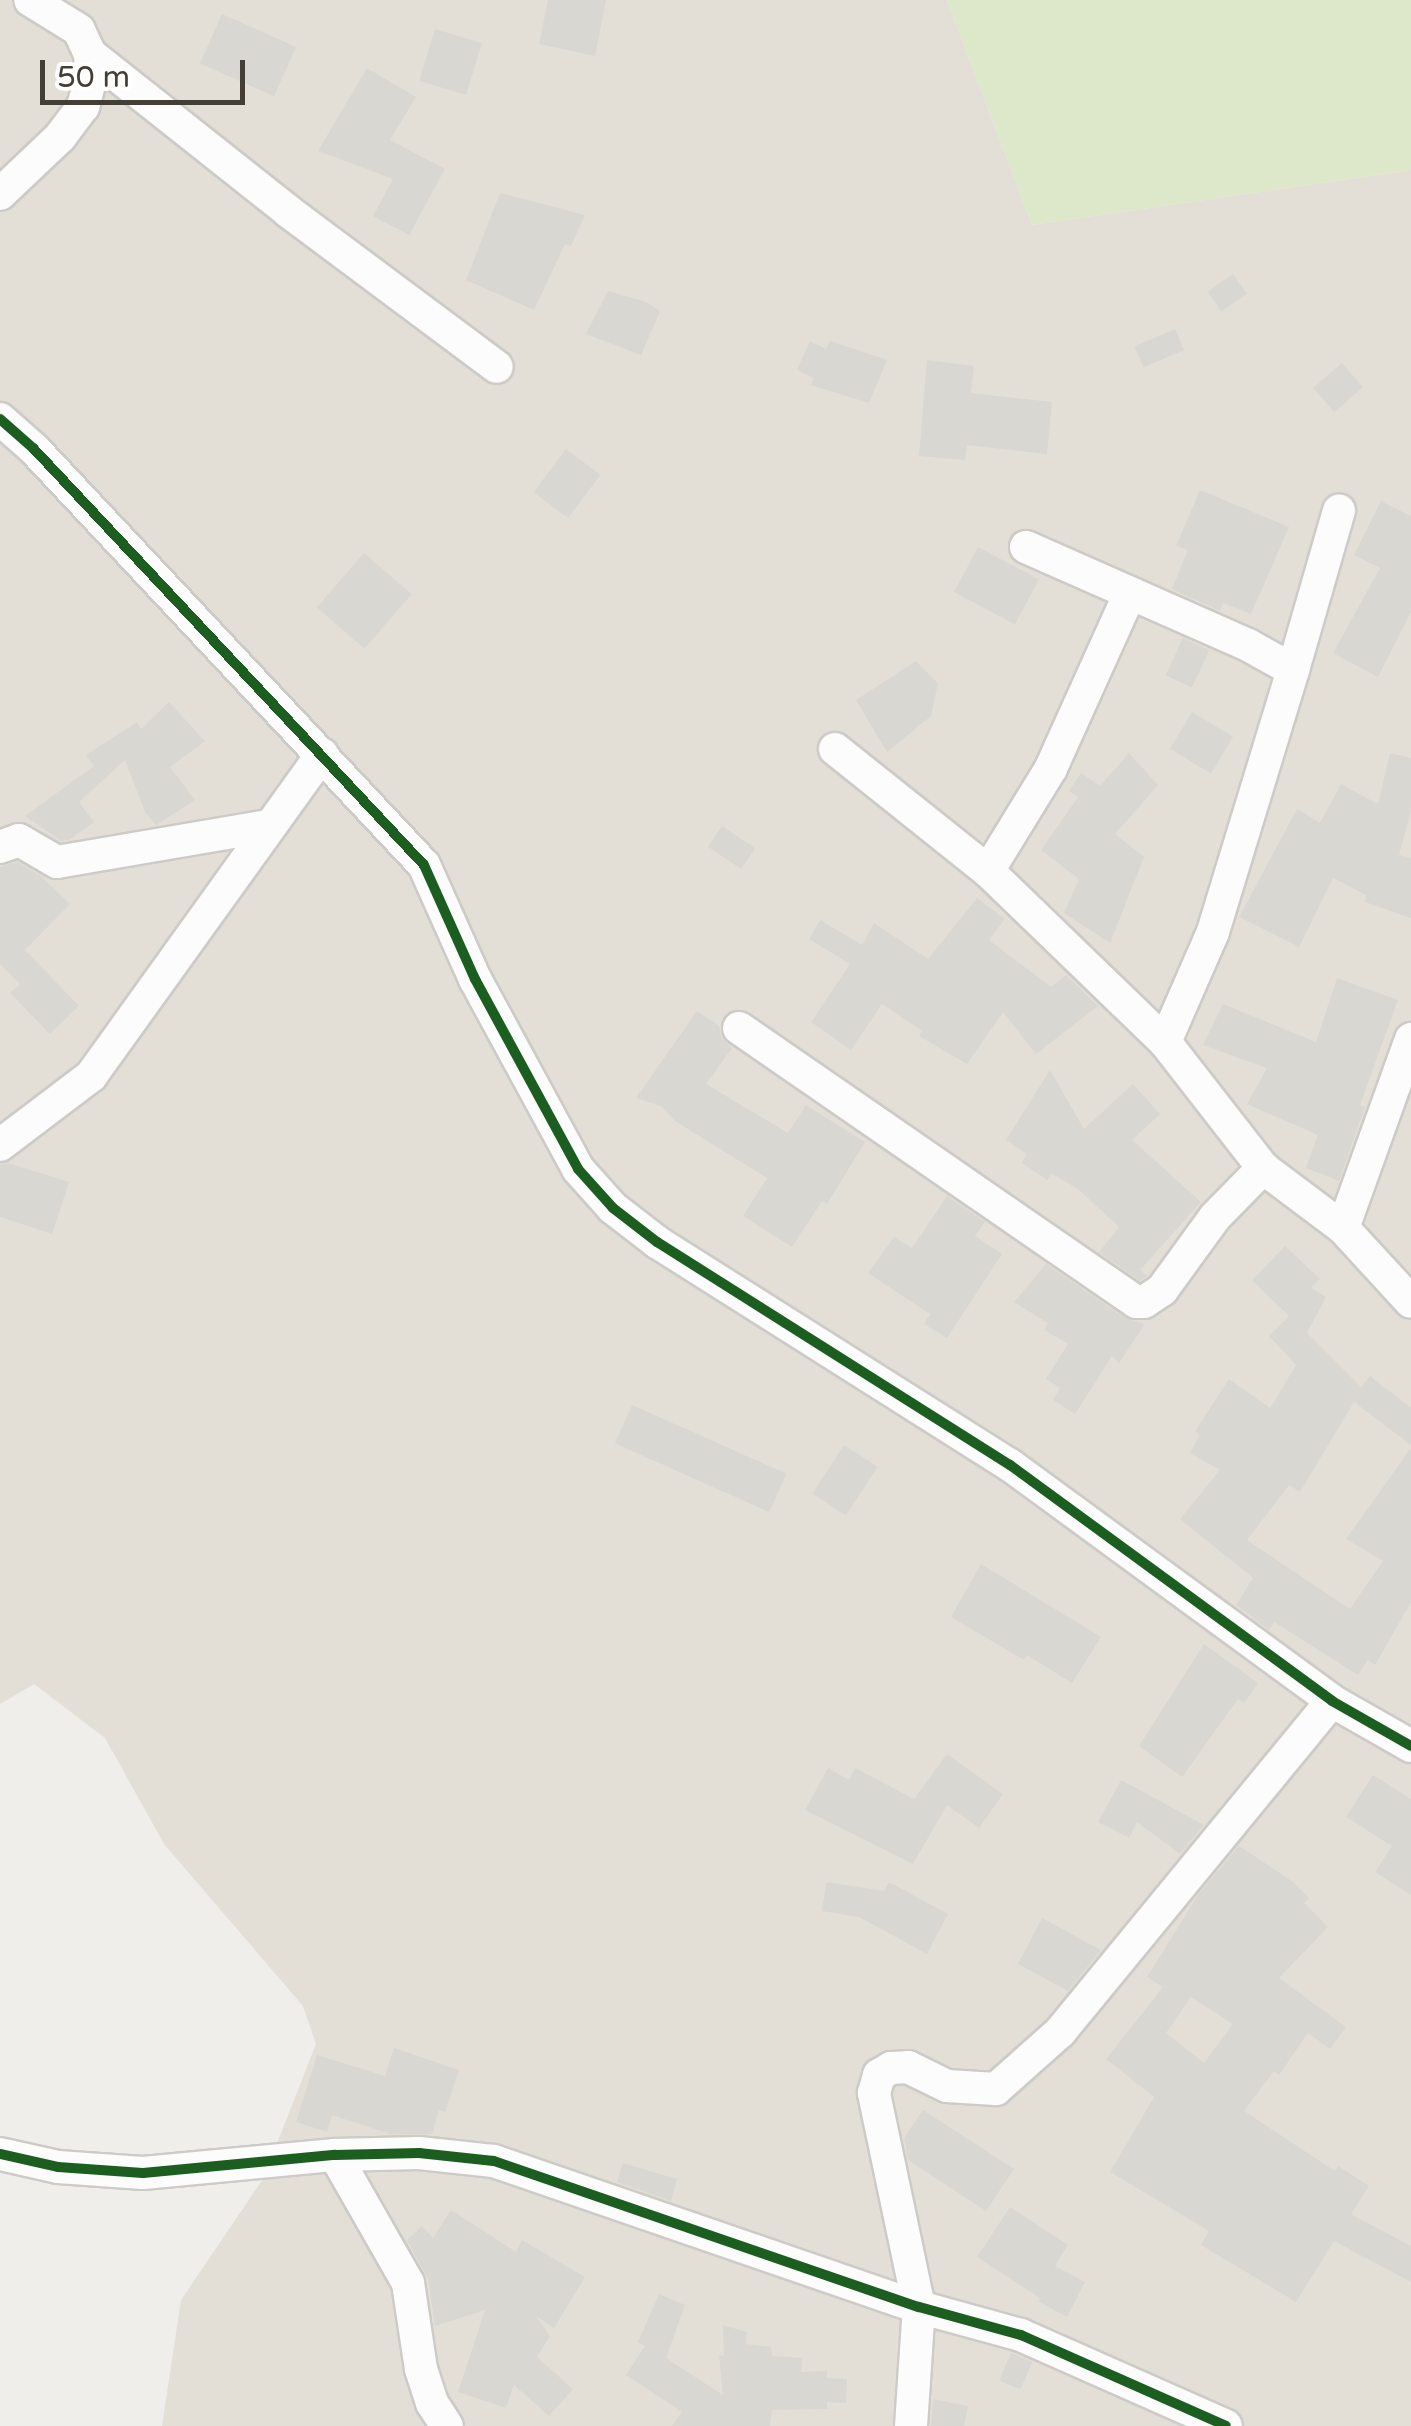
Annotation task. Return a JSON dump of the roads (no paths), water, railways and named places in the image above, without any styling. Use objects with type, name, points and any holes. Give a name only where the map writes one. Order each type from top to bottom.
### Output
[{"type":"street","points":[[0,194],[60,137],[83,108],[91,78],[90,54],[79,30],[30,0]]},
{"type":"street","points":[[90,54],[289,212],[497,366]]},
{"type":"street","points":[[0,419],[34,449],[424,865],[475,978],[578,1169],[613,1208],[657,1242],[1010,1465],[1332,1701],[1411,1746]]},
{"type":"street","points":[[1165,1042],[1213,932],[1340,511]]},
{"type":"street","points":[[1026,547],[1293,670]]},
{"type":"street","points":[[988,871],[1050,768],[1130,593]]},
{"type":"street","points":[[835,749],[988,871],[1165,1042],[1263,1168],[1343,1228],[1411,1302]]},
{"type":"street","points":[[0,1145],[91,1076],[322,754]]},
{"type":"street","points":[[0,848],[19,840],[56,862],[268,826]]},
{"type":"street","points":[[739,1028],[1120,1295],[1136,1302],[1144,1302],[1162,1290],[1215,1217],[1263,1168]]},
{"type":"street","points":[[1343,1228],[1411,1039]]},
{"type":"street","points":[[911,2426],[919,2307],[874,2093],[879,2075],[908,2067],[947,2086],[996,2088],[1060,2032],[1332,1701]]},
{"type":"street","points":[[0,2154],[58,2167],[143,2173],[335,2156],[419,2154],[494,2161],[919,2307],[1020,2335],[1226,2426]]},
{"type":"street","points":[[335,2156],[408,2284],[421,2369],[447,2426]]}]
